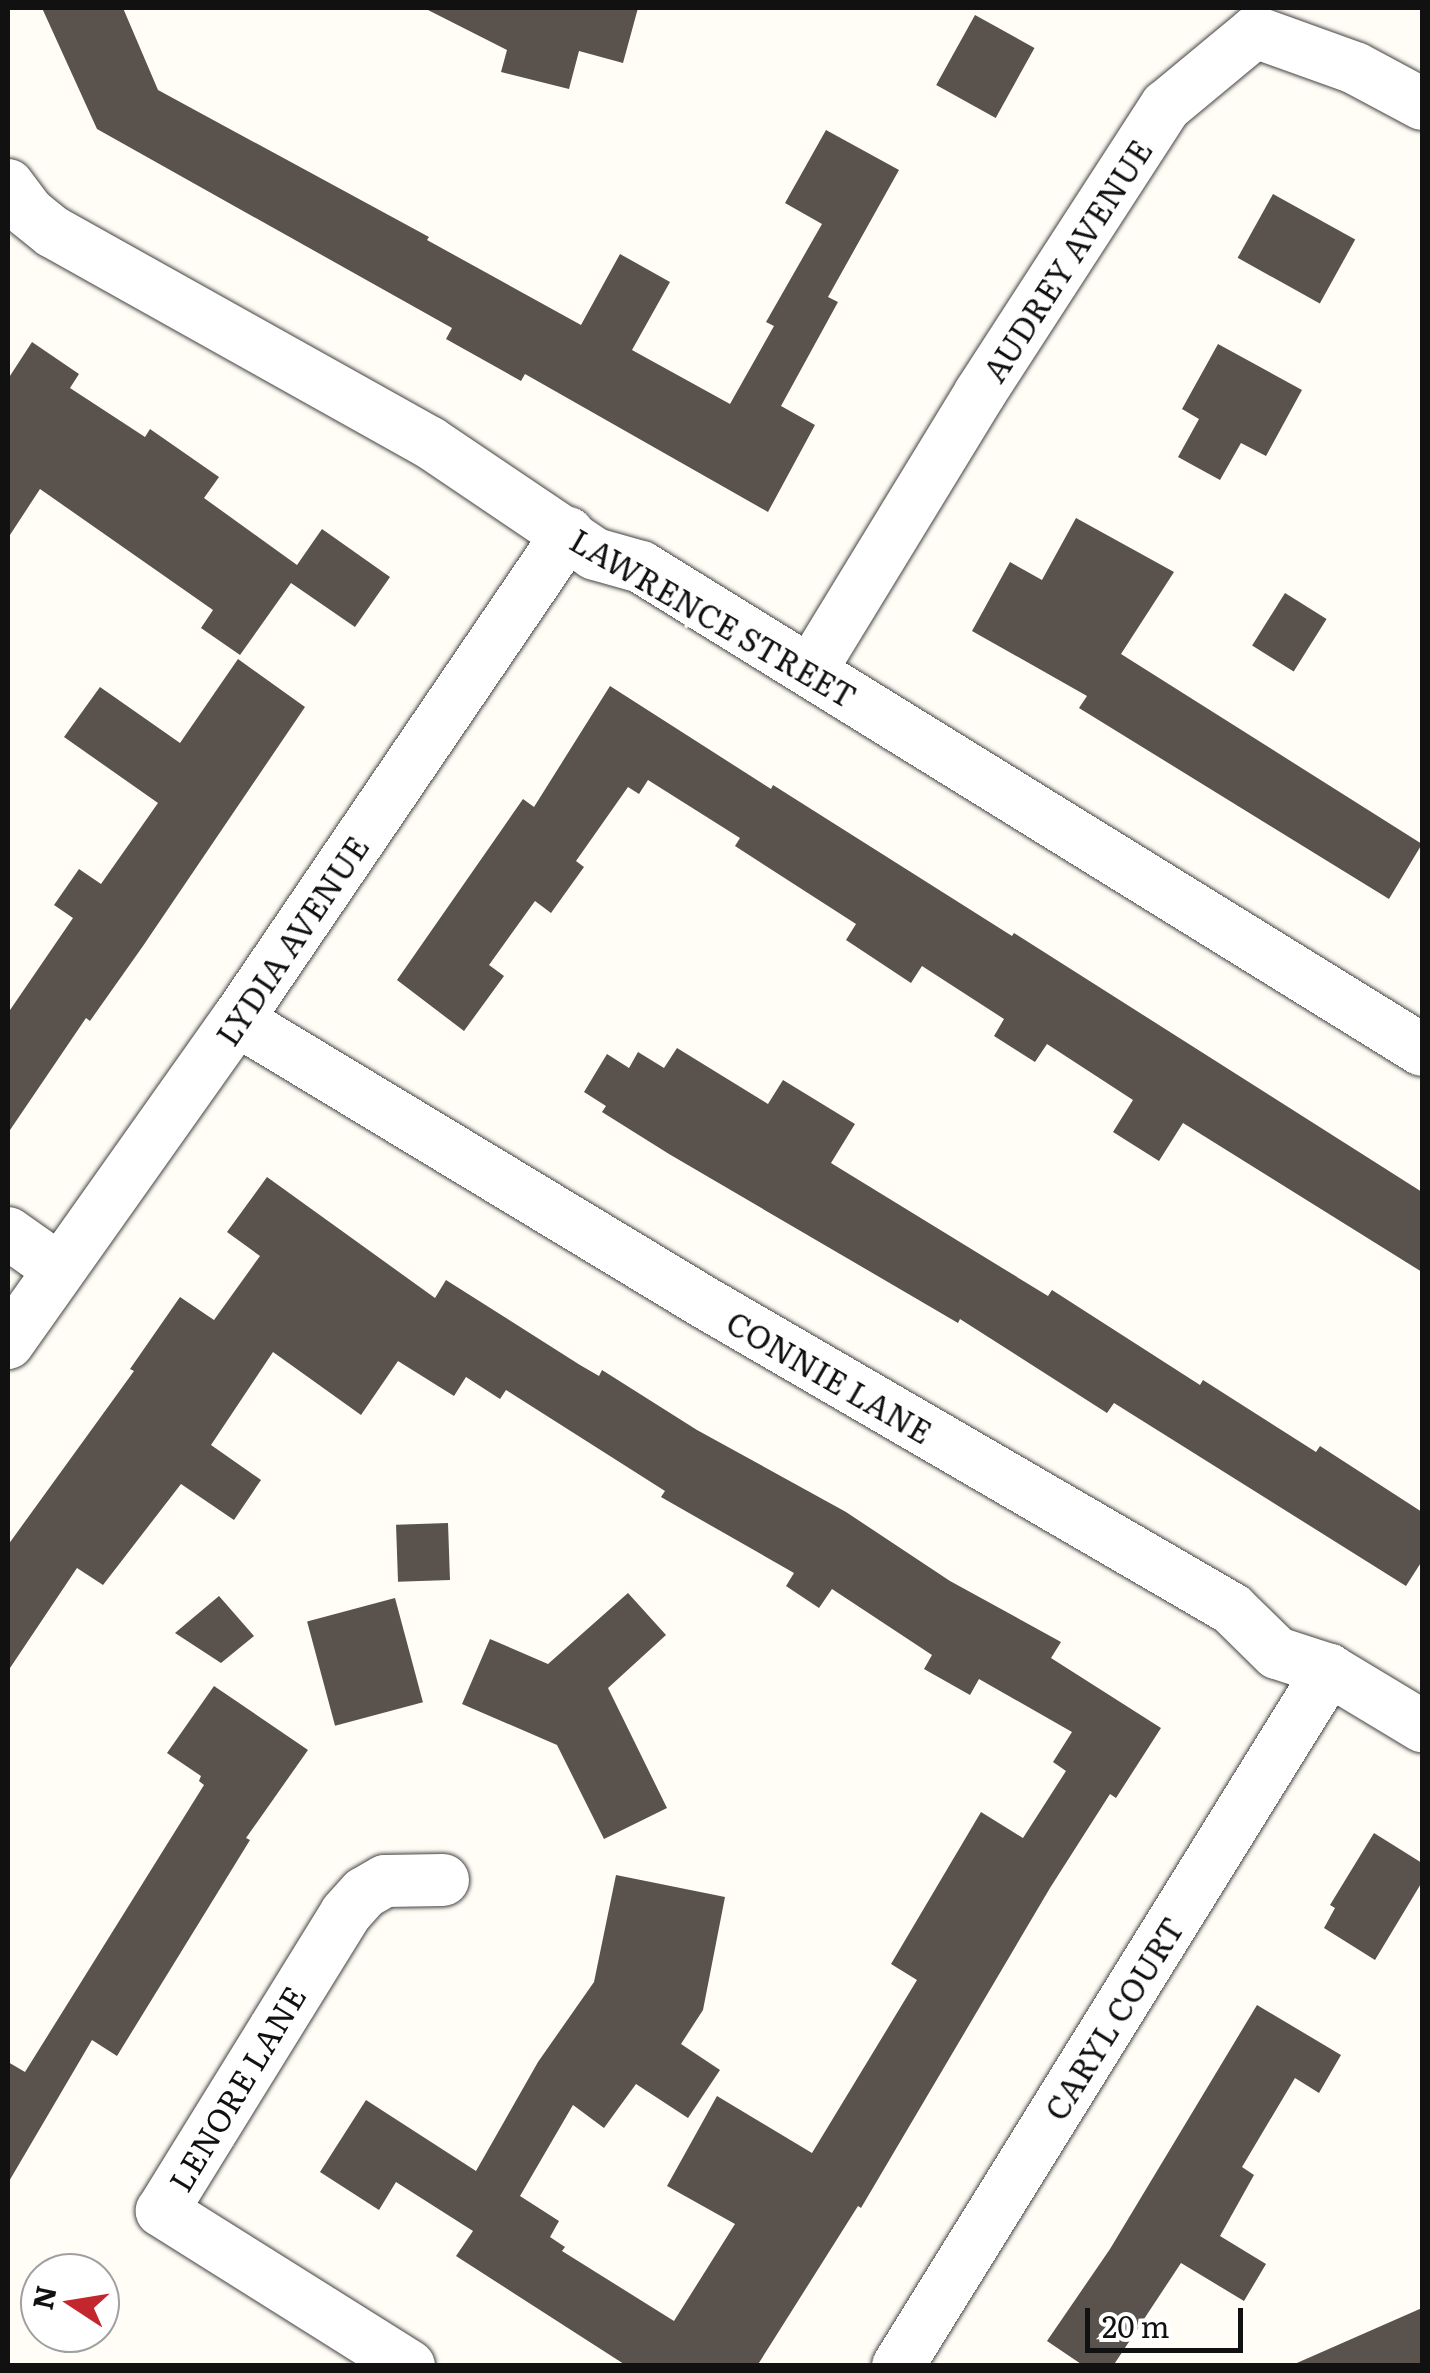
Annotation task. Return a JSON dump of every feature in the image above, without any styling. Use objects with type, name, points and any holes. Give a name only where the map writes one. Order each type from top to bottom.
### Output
[{"type":"street","name":"AUDREY AVENUE","points":[[811,670],[980,393],[1166,106],[1255,32],[1355,68],[1422,104]]},
{"type":"street","name":"LAWRENCE STREET","points":[[8,185],[28,212],[54,232],[429,442],[595,554],[641,567],[1422,1050]]},
{"type":"street","name":"LYDIA AVENUE","points":[[8,1343],[236,1020],[568,533]]},
{"type":"street","name":"CONNIE LANE","points":[[236,1020],[702,1302],[1232,1609],[1277,1653],[1329,1670],[1422,1726]]},
{"type":"street","points":[[8,1233],[59,1268]]},
{"type":"street","name":"CARYL COURT","points":[[898,2366],[1329,1670]]},
{"type":"street","name":"LENORE LANE","points":[[409,2366],[162,2211],[346,1913],[364,1893],[385,1880],[443,1880]]},
{"type":"building","points":[[42,8],[123,8],[158,90],[429,237],[427,240],[581,325],[620,254],[670,282],[632,350],[730,404],[774,326],[766,322],[822,224],[785,203],[826,130],[899,170],[828,297],[838,302],[781,406],[815,425],[768,512],[525,374],[521,381],[446,339],[452,328],[97,129]]},
{"type":"building","points":[[424,8],[638,8],[623,63],[579,51],[569,89],[501,72],[507,50]]},
{"type":"building","points":[[975,15],[1034,48],[996,118],[936,85]]},
{"type":"building","points":[[1273,194],[1355,240],[1320,303],[1238,258]]},
{"type":"building","points":[[32,342],[79,374],[70,388],[145,437],[150,429],[219,477],[204,498],[297,565],[322,529],[390,577],[355,627],[291,583],[240,655],[201,628],[213,610],[40,489],[8,538],[8,379]]},
{"type":"building","points":[[1218,344],[1302,390],[1266,456],[1241,443],[1220,480],[1178,457],[1199,419],[1182,409]]},
{"type":"building","points":[[1076,518],[1174,572],[1121,654],[1422,844],[1389,899],[1079,708],[1087,696],[972,631],[1010,562],[1042,580]]},
{"type":"building","points":[[1285,593],[1327,619],[1294,672],[1252,646]]},
{"type":"building","points":[[238,659],[305,707],[143,946],[90,1021],[86,1018],[8,1133],[8,1013],[73,918],[54,905],[79,869],[101,884],[158,803],[64,737],[100,687],[180,743]]},
{"type":"building","points":[[610,686],[771,789],[773,785],[1012,936],[1014,933],[1422,1192],[1422,1272],[1183,1123],[1159,1161],[1113,1132],[1133,1100],[1047,1044],[1035,1062],[994,1036],[1004,1019],[922,966],[911,983],[846,940],[856,924],[735,846],[740,838],[648,780],[639,794],[628,787],[576,861],[584,867],[551,913],[535,901],[489,965],[504,976],[464,1031],[397,980],[523,799],[534,807]]},
{"type":"building","points":[[677,1048],[768,1104],[783,1080],[855,1124],[831,1163],[1048,1296],[1052,1290],[1200,1385],[1203,1380],[1316,1452],[1320,1446],[1422,1512],[1422,1561],[1406,1586],[1114,1403],[1107,1413],[960,1319],[958,1323],[669,1154],[602,1112],[606,1106],[584,1092],[607,1054],[629,1068],[638,1052],[664,1068]]},
{"type":"building","points":[[267,1177],[435,1298],[446,1280],[580,1365],[599,1376],[602,1370],[697,1430],[846,1512],[950,1581],[1061,1642],[1051,1658],[1161,1728],[1116,1798],[1110,1794],[1050,1888],[861,2208],[858,2206],[757,2366],[627,2366],[456,2256],[473,2231],[396,2182],[379,2210],[320,2172],[366,2100],[476,2171],[538,2062],[594,1982],[616,1875],[725,1897],[703,2010],[681,2044],[720,2070],[688,2118],[636,2084],[604,2128],[573,2105],[520,2196],[559,2221],[550,2237],[565,2247],[562,2251],[674,2321],[735,2224],[667,2186],[717,2096],[812,2153],[917,1980],[891,1964],[981,1812],[1023,1838],[1066,1771],[1053,1762],[1072,1732],[979,1679],[970,1695],[924,1669],[932,1655],[832,1589],[819,1608],[786,1586],[794,1573],[661,1497],[665,1491],[506,1390],[500,1399],[466,1377],[454,1396],[398,1361],[361,1415],[273,1352],[211,1445],[261,1480],[234,1520],[181,1484],[103,1585],[77,1568],[8,1671],[8,1545],[134,1371],[130,1369],[180,1297],[214,1320],[260,1256],[227,1232]]},
{"type":"building","points":[[448,1523],[450,1580],[398,1582],[396,1525]]},
{"type":"building","points":[[628,1593],[666,1635],[608,1688],[667,1808],[604,1839],[557,1745],[462,1704],[490,1639],[548,1664]]},
{"type":"building","points":[[219,1596],[254,1636],[221,1663],[175,1633]]},
{"type":"building","points":[[395,1598],[423,1702],[335,1726],[307,1622]]},
{"type":"building","points":[[214,1686],[308,1750],[246,1838],[250,1840],[117,2056],[92,2040],[8,2183],[8,2062],[25,2072],[204,1785],[199,1781],[201,1776],[167,1753]]},
{"type":"building","points":[[1374,1833],[1422,1863],[1422,1882],[1375,1960],[1324,1928],[1335,1908],[1330,1905]]},
{"type":"building","points":[[1257,2005],[1341,2055],[1319,2093],[1295,2078],[1242,2167],[1254,2175],[1220,2236],[1266,2264],[1244,2301],[1181,2263],[1113,2366],[1084,2366],[1047,2341],[1110,2249]]},
{"type":"building","points":[[1422,2308],[1422,2366],[1290,2366]]}]
